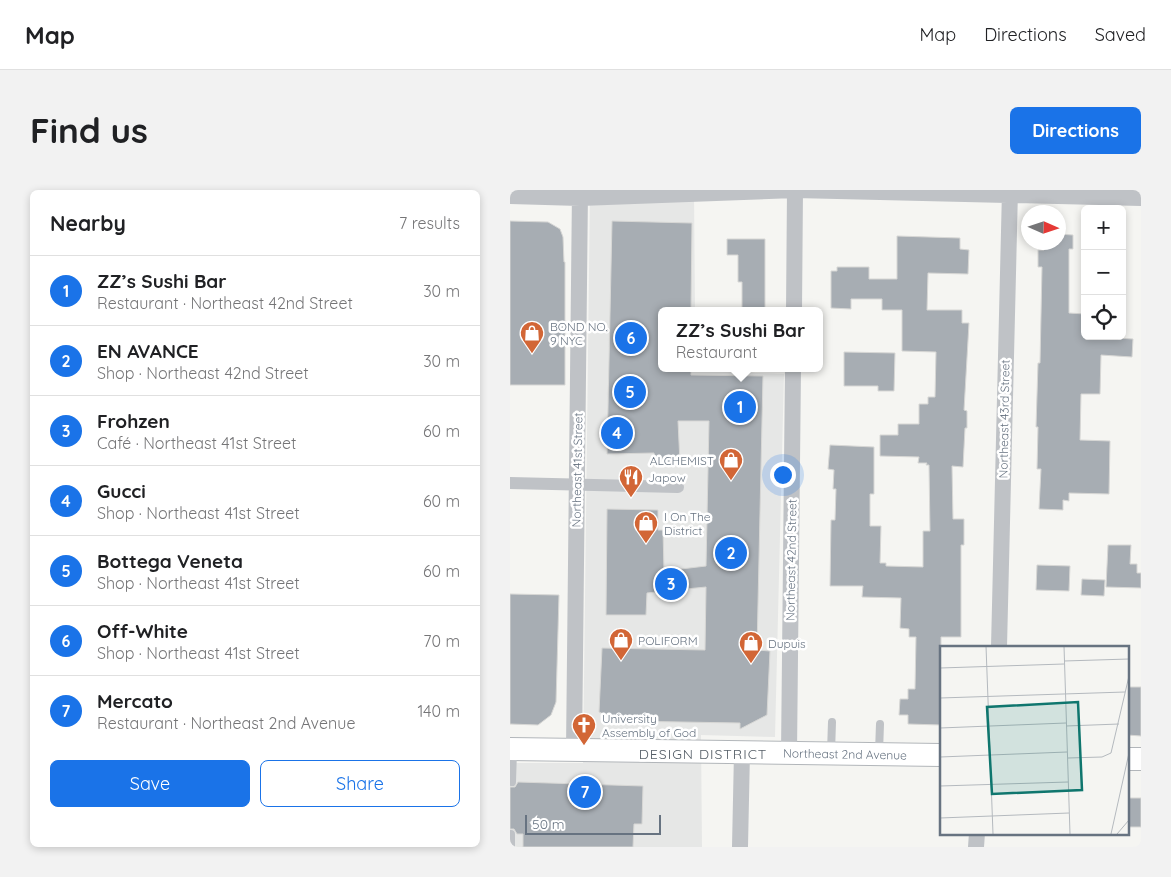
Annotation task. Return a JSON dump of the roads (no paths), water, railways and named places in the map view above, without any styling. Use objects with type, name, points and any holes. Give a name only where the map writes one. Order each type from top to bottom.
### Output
[{"type":"main road","name":"Northeast 2nd Avenue","points":[[512,749],[940,756]]},
{"type":"main road","points":[[1128,759],[1141,759]]},
{"type":"street","points":[[794,307],[795,190]]},
{"type":"street","points":[[510,196],[795,190],[1010,193],[1141,198]]},
{"type":"street","name":"Northeast 43rd Street","points":[[999,646],[1010,193]]},
{"type":"street","name":"Northeast 41st Street","points":[[574,750],[580,194]]},
{"type":"street","name":"Northeast 42nd Street","points":[[789,753],[793,372]]},
{"type":"street","points":[[510,484],[678,487]]},
{"type":"street","points":[[740,847],[742,752]]},
{"type":"street","points":[[976,834],[976,847]]},
{"type":"lane","points":[[832,722],[832,754]]},
{"type":"lane","points":[[879,754],[880,724]]},
{"type":"lane","points":[[512,749],[512,782]]},
{"type":"lane","points":[[511,834],[511,847]]},
{"type":"place","name":"Off-White","points":[[631,338]]},
{"type":"place","name":"BOND NO. 9 NYC","points":[[532,354]]},
{"type":"place","name":"Bottega Veneta","points":[[630,392]]},
{"type":"place","name":"ZZ’s Sushi Bar","points":[[740,407]]},
{"type":"place","name":"Gucci","points":[[617,433]]},
{"type":"place","name":"ALCHEMIST","points":[[731,481]]},
{"type":"place","name":"Japow","points":[[631,498]]},
{"type":"place","name":"I On The District","points":[[646,544]]},
{"type":"place","name":"EN AVANCE","points":[[731,553]]},
{"type":"place","name":"Frohzen","points":[[671,584]]},
{"type":"place","name":"POLIFORM","points":[[621,661]]},
{"type":"place","name":"Dupuis","points":[[751,664]]},
{"type":"place","name":"University Assembly of God","points":[[584,746]]},
{"type":"place","name":"Mercato","points":[[585,792]]},
{"type":"district","name":"DESIGN DISTRICT","points":[[703,754]]}]
